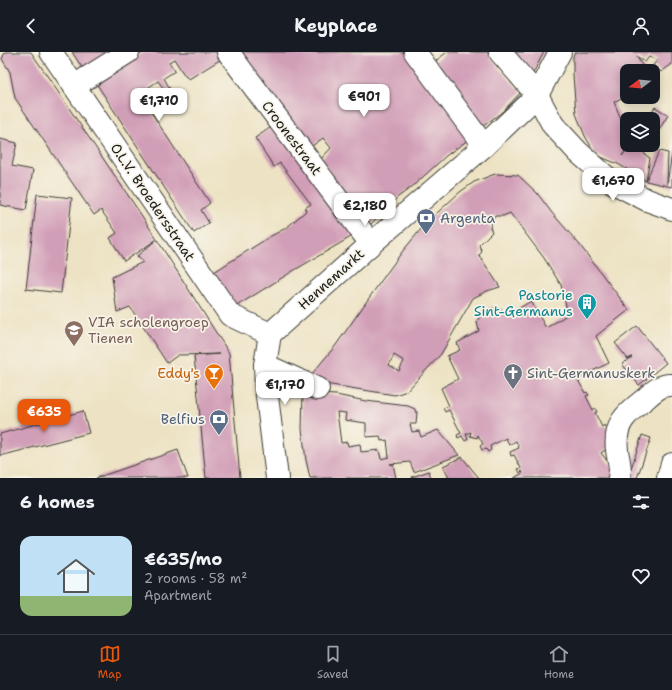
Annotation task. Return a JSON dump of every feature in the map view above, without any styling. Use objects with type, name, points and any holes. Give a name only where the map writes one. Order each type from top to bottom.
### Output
[{"type":"street","name":"O.L.V. Broedersstraat","points":[[51,52],[230,315],[270,334]]},
{"type":"street","points":[[74,86],[128,52]]},
{"type":"street","name":"Croonestraat","points":[[228,52],[371,244]]},
{"type":"street","points":[[414,52],[484,146]]},
{"type":"street","points":[[500,52],[537,95],[553,125],[578,152],[612,182],[647,200],[672,209]]},
{"type":"street","name":"Hennemarkt","points":[[270,334],[484,146],[537,95],[560,52]]},
{"type":"street","points":[[270,334],[265,365],[266,388],[277,478]]},
{"type":"street","points":[[265,365],[318,389]]},
{"type":"street","points":[[619,478],[621,471],[617,450],[617,430],[627,413],[659,388],[672,385]]},
{"type":"street","points":[[668,478],[672,464]]},
{"type":"building","points":[[5,52],[31,52],[142,216],[229,353],[240,478],[206,478],[194,356],[220,354],[178,355],[167,363],[130,307],[117,312],[112,277],[143,262],[137,256],[156,240],[124,261],[110,238],[117,233],[101,210],[94,215],[15,98],[10,72],[2,59]]},
{"type":"building","points":[[72,52],[109,52],[83,69]]},
{"type":"building","points":[[144,52],[218,52],[223,58],[189,79],[185,76],[174,59],[169,62],[175,71],[164,78],[170,89],[166,92],[158,81],[149,87],[151,112],[210,203],[201,210],[209,223],[194,233],[96,83]]},
{"type":"building","points":[[239,52],[408,52],[475,135],[447,155],[413,186],[398,197],[367,228],[321,159],[331,148],[323,138],[308,149]]},
{"type":"building","points":[[447,52],[487,52],[497,66],[521,92],[502,112],[482,127],[433,63]]},
{"type":"building","points":[[506,52],[544,52],[531,77]]},
{"type":"building","points":[[575,52],[672,52],[672,64],[661,72],[660,64],[654,64],[658,60],[649,57],[645,62],[636,56],[641,64],[620,64],[620,99],[614,102],[620,117],[620,152],[625,152],[622,156],[625,152],[645,152],[644,154],[650,158],[646,181],[618,164],[596,155],[585,136],[576,114],[573,56]]},
{"type":"building","points":[[655,107],[668,115],[660,128],[660,112],[652,112]]},
{"type":"building","points":[[274,125],[356,234],[235,307],[214,272],[286,228],[306,211],[305,208],[311,204],[280,163],[274,167],[255,138]]},
{"type":"building","points":[[0,139],[17,143],[12,166],[33,170],[26,210],[0,205]]},
{"type":"building","points":[[660,151],[668,153],[667,184],[672,153],[672,187],[646,181]]},
{"type":"building","points":[[495,174],[518,175],[537,193],[579,244],[629,310],[596,336],[609,363],[580,377],[578,380],[585,393],[587,392],[589,395],[586,396],[593,410],[595,408],[597,412],[595,413],[602,427],[604,425],[607,427],[614,441],[614,444],[601,453],[618,475],[617,478],[514,478],[523,473],[522,471],[520,473],[518,469],[521,468],[514,455],[511,456],[510,452],[519,448],[516,441],[509,445],[506,438],[490,446],[491,450],[488,452],[486,449],[482,450],[480,446],[483,444],[478,435],[477,438],[470,436],[471,432],[466,434],[468,439],[465,441],[462,436],[458,438],[457,435],[461,433],[449,410],[445,412],[443,408],[449,406],[441,388],[458,379],[447,356],[460,350],[457,343],[479,331],[477,322],[482,312],[492,308],[501,309],[508,315],[531,301],[546,328],[570,313],[567,310],[561,285],[544,258],[510,213],[503,216],[495,216],[490,227],[492,232],[479,245],[482,252],[479,255],[500,287],[487,291],[473,298],[441,354],[407,391],[395,395],[306,381],[336,345],[402,252],[426,223],[460,192],[474,182]],"holes":[[[394,355],[404,361],[399,371],[389,365]]]},
{"type":"building","points":[[37,194],[72,198],[61,293],[26,289]]},
{"type":"building","points":[[637,326],[666,363],[639,385],[622,364],[632,357],[628,359],[615,343]]},
{"type":"building","points":[[303,393],[336,395],[366,401],[408,406],[415,409],[417,412],[416,424],[410,424],[412,432],[419,431],[421,437],[438,430],[459,455],[414,472],[410,462],[390,464],[393,464],[396,478],[310,478],[302,429]],"holes":[[[337,412],[346,413],[345,420],[366,423],[366,437],[380,436],[381,441],[387,440],[389,457],[381,459],[379,450],[361,452],[360,444],[348,446],[347,442],[341,443]]]},
{"type":"building","points":[[83,411],[89,433],[0,456],[0,434]]},
{"type":"building","points":[[642,435],[651,438],[637,478],[628,478]]},
{"type":"building","points":[[178,450],[188,478],[96,478]]},
{"type":"building","points":[[462,457],[479,478],[449,478],[443,466]]},
{"type":"building","points":[[429,471],[431,478],[412,478],[412,477]]},
{"type":"place","name":"Argenta","points":[[426,235]]},
{"type":"place","name":"Pastorie Sint-Germanus","points":[[587,320]]},
{"type":"place","name":"VIA scholengroep Tienen","points":[[74,347]]},
{"type":"place","name":"Eddy's","points":[[214,390]]},
{"type":"place","name":"Sint-Germanuskerk","points":[[513,390]]},
{"type":"place","name":"Belfius","points":[[219,436]]}]
